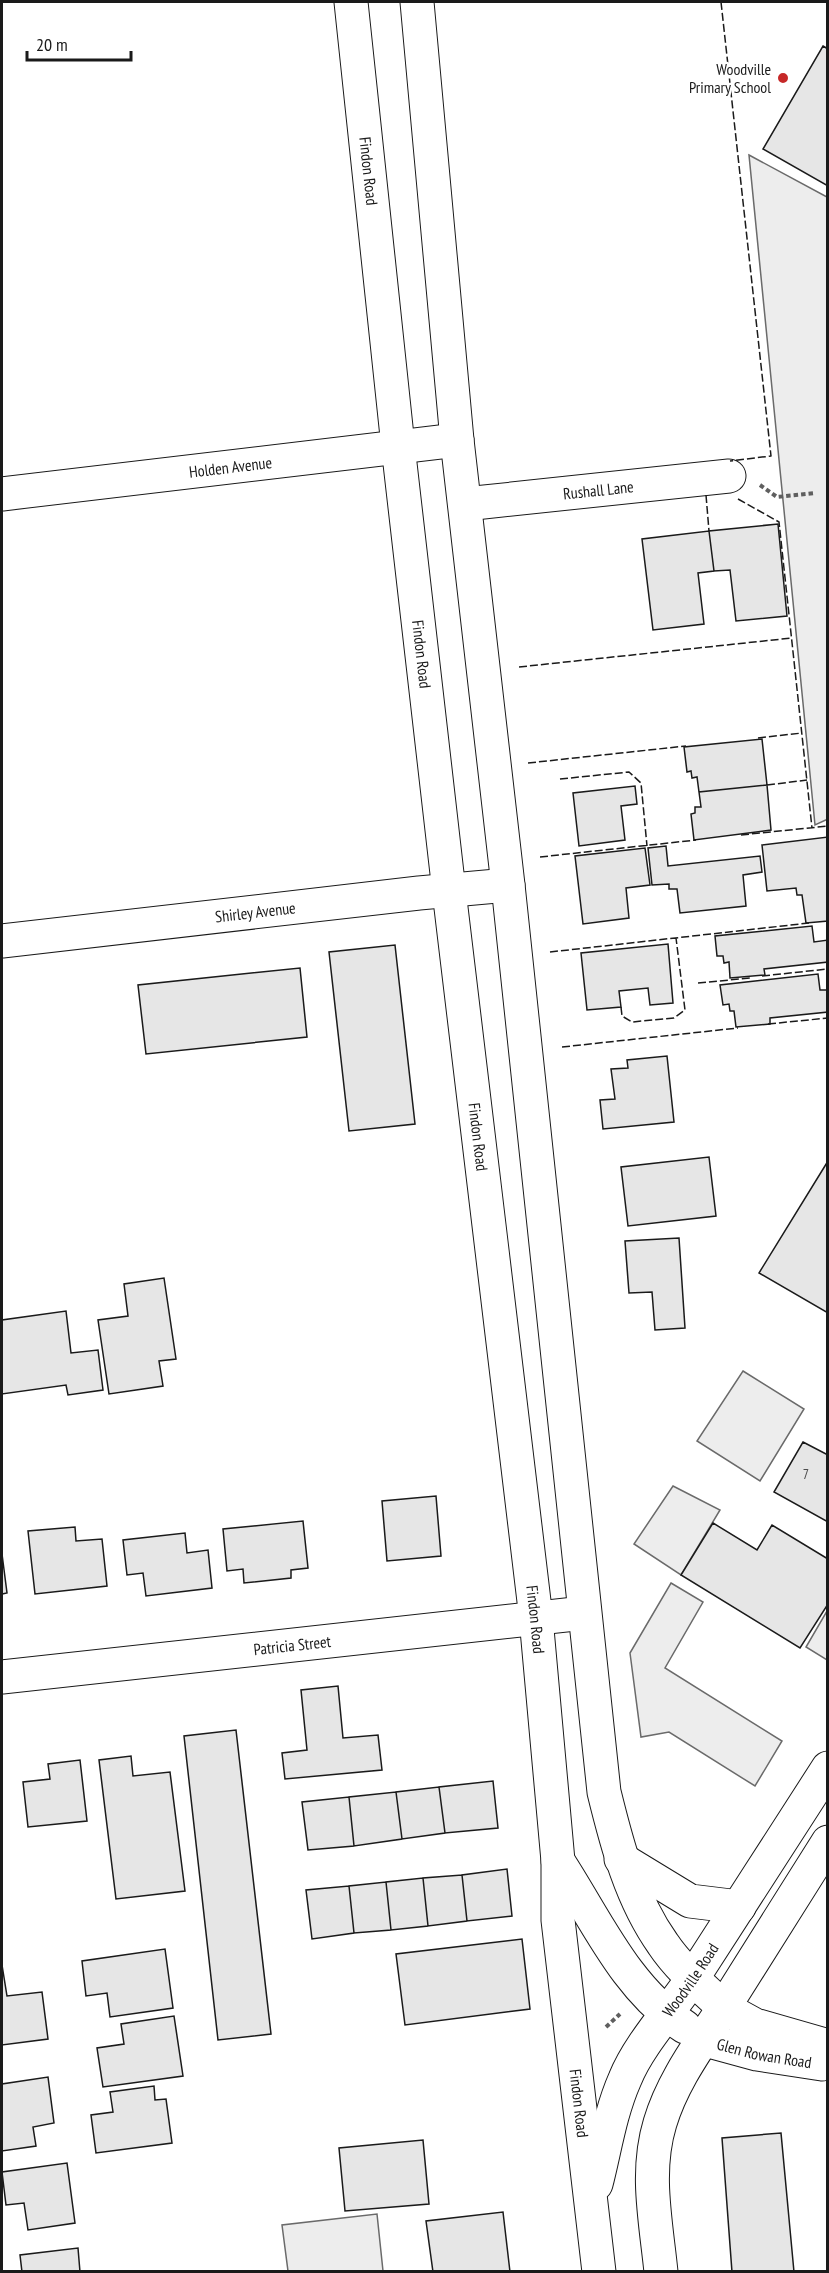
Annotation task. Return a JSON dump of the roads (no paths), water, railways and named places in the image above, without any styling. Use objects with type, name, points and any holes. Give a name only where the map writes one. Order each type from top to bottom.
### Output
[{"type":"main road","name":"Findon Road","points":[[351,2],[398,446],[536,1618],[558,1861],[558,1920],[599,2271]]},
{"type":"main road","points":[[417,2],[458,440],[508,885],[604,1792],[621,1859],[645,1915],[663,1944],[724,2008]]},
{"type":"main road","name":"Holden Avenue","points":[[2,494],[458,440]]},
{"type":"main road","name":"Rushall Lane","points":[[465,504],[729,476]]},
{"type":"main road","name":"Shirley Avenue","points":[[2,941],[508,885]]},
{"type":"main road","name":"Patricia Street","points":[[2,1677],[584,1613]]},
{"type":"main road","name":"Woodville Road","points":[[591,2206],[611,2116],[626,2076],[648,2040],[693,1978],[828,1768]]},
{"type":"main road","points":[[661,2271],[651,2179],[660,2123],[681,2074],[702,2038],[724,2008],[828,1842]]},
{"type":"main road","points":[[621,1859],[690,1901],[739,1907]]},
{"type":"main road","name":"Glen Rowan Road","points":[[558,1861],[628,1974],[667,2016],[702,2038],[757,2054],[822,2064],[828,2062]]},
{"type":"main road","name":"Glen Rowan Road","points":[[724,2008],[755,2025],[828,2046]]},
{"type":"place","name":"Woodville Primary School","points":[[783,78]]}]
